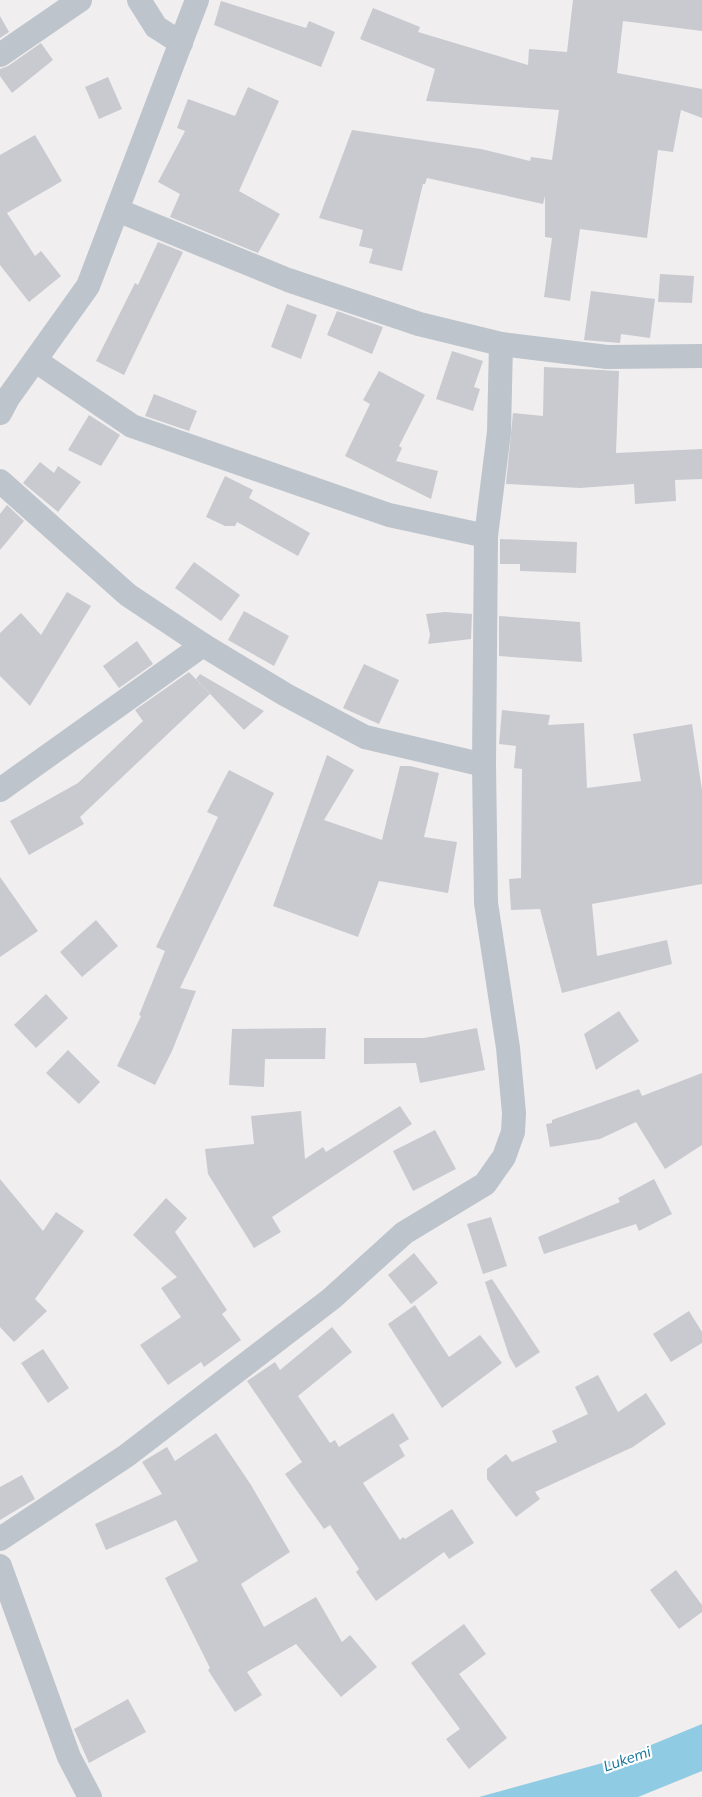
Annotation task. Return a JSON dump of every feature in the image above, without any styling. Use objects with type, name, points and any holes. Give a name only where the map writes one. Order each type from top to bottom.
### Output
[{"type":"street","points":[[0,55],[80,0]]},
{"type":"street","points":[[140,0],[156,27],[181,42]]},
{"type":"street","points":[[0,413],[8,398],[88,286],[197,0]]},
{"type":"street","points":[[117,210],[288,280],[419,324],[501,344],[607,358],[702,356]]},
{"type":"street","points":[[0,1539],[126,1456],[331,1299],[404,1233],[485,1184],[504,1157],[513,1132],[514,1114],[508,1048],[486,903],[484,765],[486,536],[499,432],[501,344]]},
{"type":"street","points":[[36,361],[132,426],[389,515],[486,536]]},
{"type":"street","points":[[0,481],[128,595],[203,645],[286,695],[365,737],[484,765]]},
{"type":"street","points":[[0,790],[203,645]]},
{"type":"street","points":[[0,1566],[69,1756],[90,1797]]},
{"type":"water","name":"Lukemi","points":[[702,1724],[702,1771],[638,1797],[479,1797],[617,1759]]},
{"type":"building","points":[[573,0],[702,0],[702,31],[623,21],[617,73],[702,89],[702,118],[681,110],[673,152],[658,150],[647,238],[580,229],[570,301],[544,297],[552,238],[545,237],[545,196],[543,204],[427,178],[425,184],[423,184],[402,271],[369,263],[373,249],[359,246],[363,230],[319,218],[352,130],[481,149],[530,161],[531,157],[552,160],[559,110],[426,101],[435,69],[360,39],[373,8],[420,27],[418,32],[528,65],[529,49],[567,52]]},
{"type":"building","points":[[221,1],[306,28],[309,21],[335,32],[321,67],[214,25]]},
{"type":"building","points":[[0,16],[9,32],[0,38]]},
{"type":"building","points":[[41,43],[53,60],[12,93],[0,76],[0,69],[8,66]]},
{"type":"building","points":[[108,77],[122,109],[99,119],[85,87]]},
{"type":"building","points":[[248,87],[279,101],[239,191],[280,214],[258,253],[170,217],[180,194],[158,182],[185,131],[177,128],[188,99],[235,116]]},
{"type":"building","points":[[35,135],[62,181],[7,213],[35,256],[41,251],[61,276],[29,302],[0,265],[0,155]]},
{"type":"building","points":[[158,242],[183,252],[124,375],[96,361],[135,283],[138,285]]},
{"type":"building","points":[[660,274],[694,276],[692,303],[658,302]]},
{"type":"building","points":[[591,291],[655,299],[650,338],[621,334],[620,343],[584,340]]},
{"type":"building","points":[[287,304],[317,315],[301,359],[271,347]]},
{"type":"building","points":[[337,311],[383,327],[372,354],[327,335]]},
{"type":"building","points":[[452,351],[483,361],[474,387],[480,389],[473,411],[436,399]]},
{"type":"building","points":[[544,367],[619,371],[616,453],[702,449],[702,479],[675,480],[676,501],[635,504],[634,484],[580,488],[506,484],[513,413],[543,416]]},
{"type":"building","points":[[379,371],[425,395],[399,446],[402,448],[396,461],[438,471],[431,499],[345,456],[370,404],[363,400]]},
{"type":"building","points":[[154,394],[197,411],[189,431],[145,416]]},
{"type":"building","points":[[89,415],[120,435],[101,466],[68,450]]},
{"type":"building","points":[[40,462],[54,473],[58,466],[81,482],[58,512],[23,483]]},
{"type":"building","points":[[225,476],[253,490],[249,498],[310,533],[298,556],[237,522],[235,526],[225,526],[206,517]]},
{"type":"building","points":[[7,505],[24,521],[0,550],[0,514]]},
{"type":"building","points":[[500,539],[577,542],[576,573],[520,571],[520,564],[500,564]]},
{"type":"building","points":[[194,562],[240,595],[221,621],[175,588]]},
{"type":"building","points":[[67,592],[91,606],[30,706],[0,676],[0,633],[21,613],[41,635]]},
{"type":"building","points":[[244,611],[289,636],[274,666],[228,640]]},
{"type":"building","points":[[445,612],[472,614],[471,639],[428,644],[430,635],[426,614]]},
{"type":"building","points":[[499,616],[580,622],[582,662],[499,656]]},
{"type":"building","points":[[137,641],[153,664],[119,688],[103,666]]},
{"type":"building","points":[[364,664],[399,680],[379,724],[343,708]]},
{"type":"building","points":[[189,672],[210,694],[80,817],[84,824],[29,855],[10,821],[78,783],[143,721],[135,710]]},
{"type":"building","points":[[200,674],[264,711],[244,730],[196,679]]},
{"type":"building","points":[[502,710],[550,715],[548,725],[584,723],[587,788],[641,781],[633,734],[692,724],[702,790],[702,884],[592,904],[597,956],[667,940],[672,964],[562,993],[540,909],[511,910],[509,879],[521,878],[522,769],[514,768],[516,746],[499,744]]},
{"type":"building","points":[[327,755],[354,770],[324,820],[382,840],[400,766],[410,766],[439,773],[424,837],[457,842],[448,893],[379,881],[358,937],[273,906]]},
{"type":"building","points":[[229,770],[274,793],[180,988],[196,991],[172,1051],[155,1085],[117,1066],[141,1016],[139,1015],[165,951],[156,947],[218,817],[207,812]]},
{"type":"building","points":[[0,877],[38,931],[0,957]]},
{"type":"building","points":[[96,920],[118,946],[82,977],[60,952]]},
{"type":"building","points":[[46,994],[68,1018],[36,1048],[14,1025]]},
{"type":"building","points":[[619,1011],[639,1041],[596,1070],[584,1034]]},
{"type":"building","points":[[326,1028],[325,1059],[265,1059],[264,1087],[229,1085],[232,1029]]},
{"type":"building","points":[[477,1028],[485,1070],[420,1083],[416,1063],[364,1064],[364,1038],[424,1038]]},
{"type":"building","points":[[68,1050],[100,1082],[79,1104],[46,1073]]},
{"type":"building","points":[[702,1073],[702,1145],[665,1169],[636,1122],[600,1139],[550,1147],[546,1124],[552,1123],[552,1120],[639,1089],[642,1096]]},
{"type":"building","points":[[400,1106],[412,1124],[272,1217],[281,1232],[254,1248],[208,1174],[205,1149],[254,1144],[251,1116],[301,1111],[305,1159],[323,1147],[326,1152]]},
{"type":"building","points":[[435,1130],[456,1169],[413,1191],[393,1151]]},
{"type":"building","points":[[0,1179],[43,1231],[56,1212],[84,1231],[35,1299],[47,1311],[14,1342],[0,1327]]},
{"type":"building","points":[[654,1179],[672,1214],[639,1231],[636,1224],[544,1254],[538,1237],[620,1202],[618,1198]]},
{"type":"building","points":[[166,1198],[187,1218],[175,1232],[227,1310],[222,1314],[241,1340],[204,1367],[201,1362],[168,1385],[140,1345],[181,1317],[161,1288],[177,1277],[133,1235]]},
{"type":"building","points":[[491,1217],[507,1266],[483,1274],[467,1224]]},
{"type":"building","points":[[414,1253],[438,1283],[411,1304],[388,1275]]},
{"type":"building","points":[[492,1279],[540,1352],[516,1368],[509,1356],[485,1282]]},
{"type":"building","points":[[415,1305],[449,1357],[480,1335],[502,1363],[442,1408],[388,1324]]},
{"type":"building","points":[[689,1311],[702,1332],[702,1343],[671,1362],[653,1334]]},
{"type":"building","points":[[332,1327],[352,1352],[298,1396],[330,1443],[335,1440],[339,1447],[393,1413],[409,1439],[399,1445],[405,1456],[363,1483],[400,1540],[403,1537],[405,1539],[452,1509],[474,1543],[449,1559],[444,1552],[376,1601],[356,1572],[359,1569],[330,1525],[324,1529],[285,1474],[302,1462],[247,1381],[275,1362],[280,1370]]},
{"type":"building","points":[[43,1349],[69,1388],[48,1403],[21,1363]]},
{"type":"building","points":[[598,1375],[618,1412],[646,1393],[666,1424],[633,1447],[535,1492],[540,1499],[516,1517],[487,1479],[487,1469],[506,1454],[512,1462],[557,1442],[552,1431],[588,1414],[575,1387]]},
{"type":"building","points":[[216,1433],[251,1485],[290,1552],[241,1584],[264,1627],[316,1597],[342,1642],[350,1635],[377,1667],[341,1697],[296,1644],[247,1672],[262,1695],[235,1712],[208,1670],[210,1668],[165,1578],[198,1561],[176,1520],[106,1550],[95,1524],[162,1494],[142,1462],[167,1447],[175,1461]]},
{"type":"building","points":[[22,1475],[35,1499],[0,1520],[0,1487]]},
{"type":"building","points":[[676,1570],[702,1605],[702,1612],[679,1629],[650,1590]]},
{"type":"building","points":[[464,1624],[486,1654],[459,1674],[507,1738],[469,1769],[446,1739],[460,1729],[411,1663]]},
{"type":"building","points":[[128,1699],[146,1732],[89,1763],[74,1729]]}]
